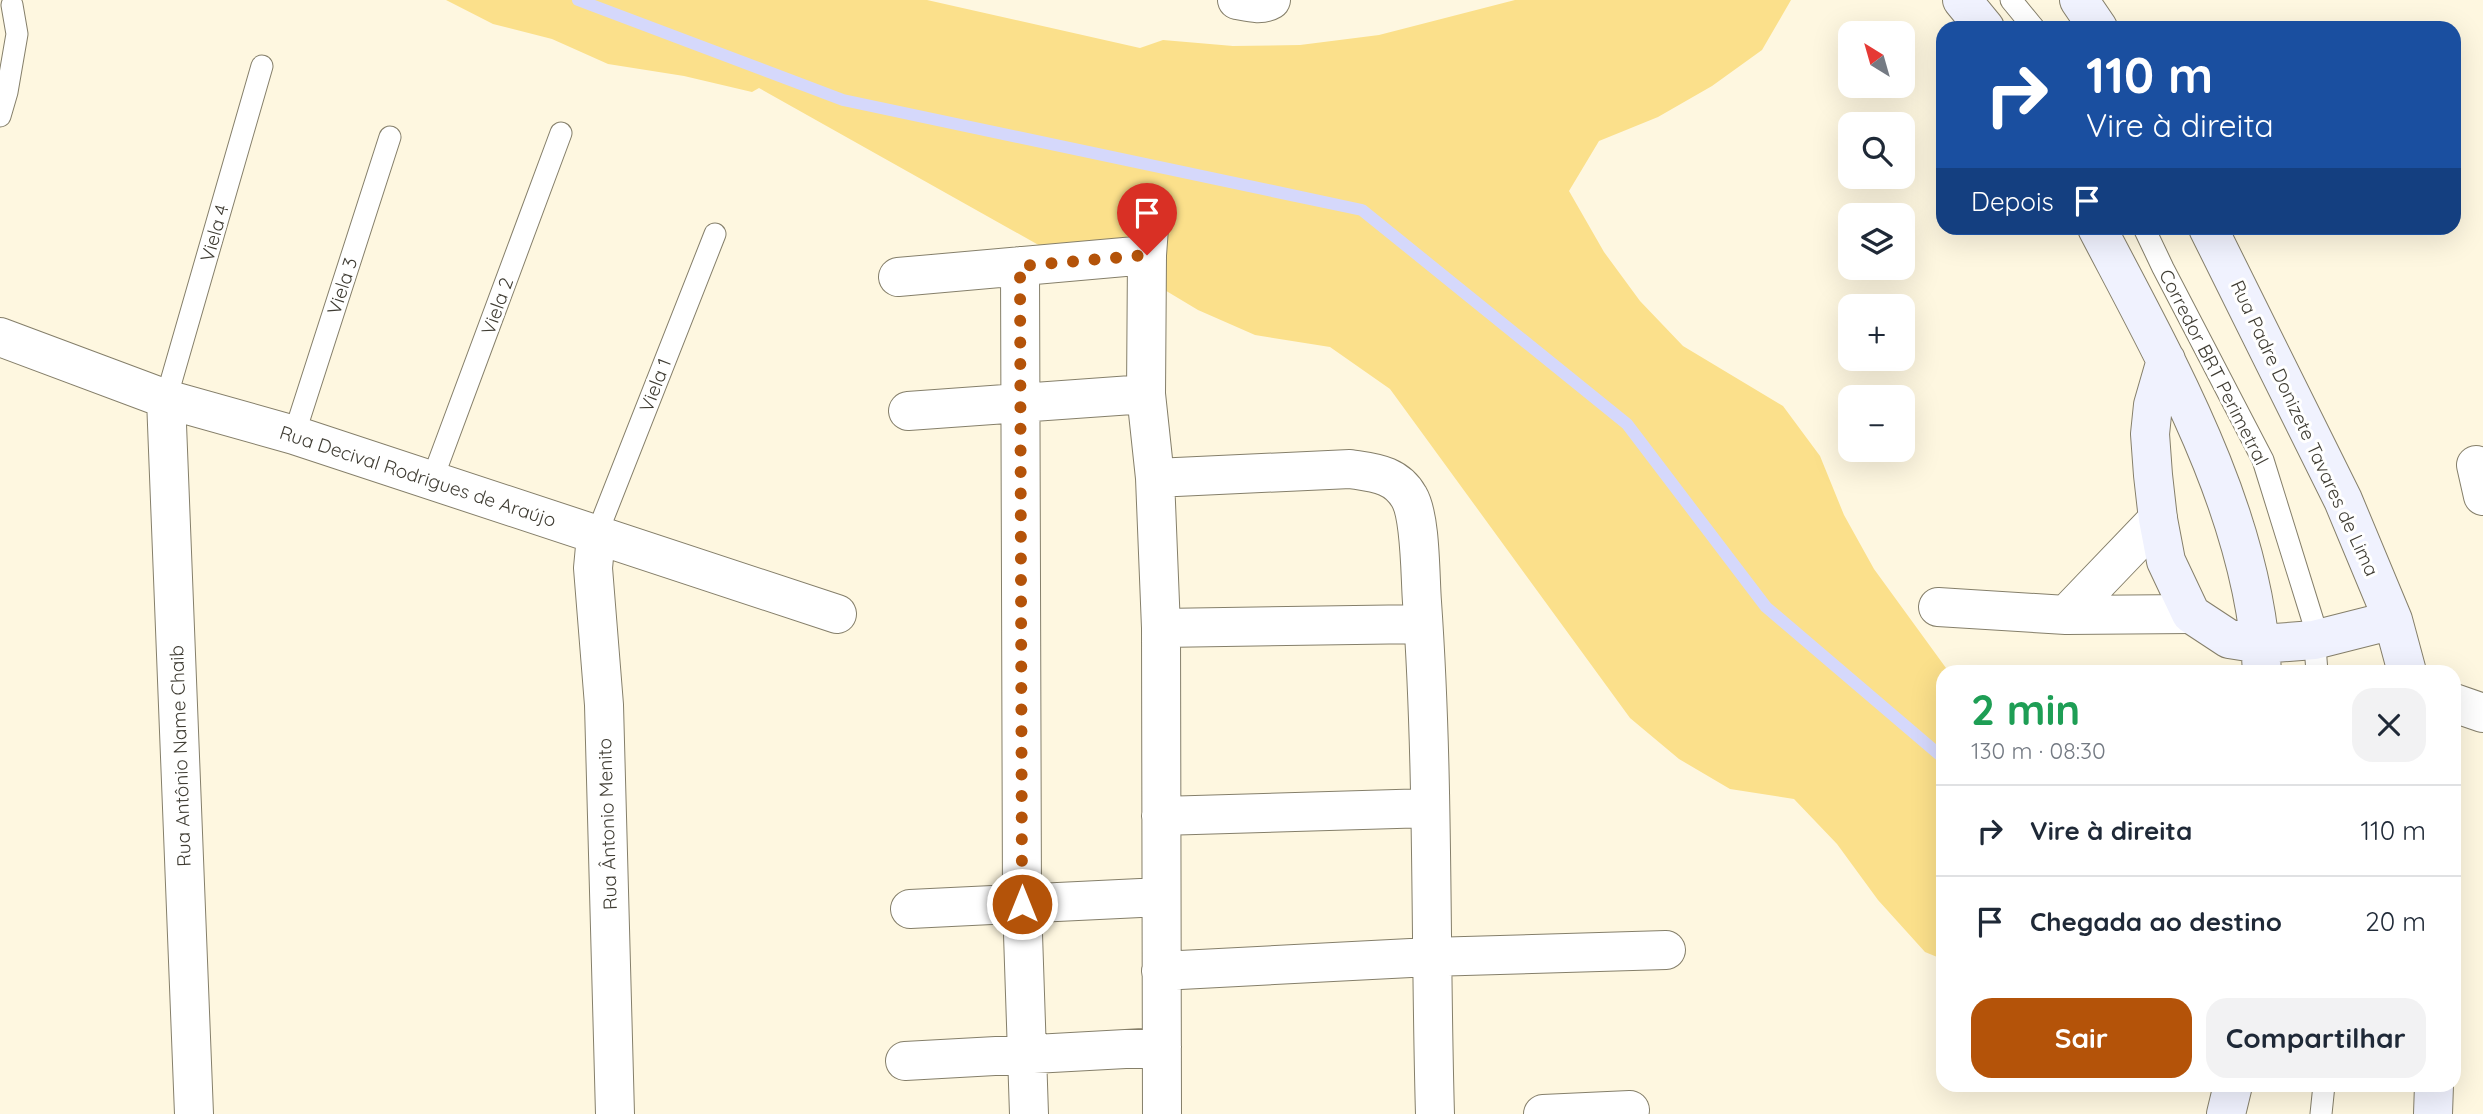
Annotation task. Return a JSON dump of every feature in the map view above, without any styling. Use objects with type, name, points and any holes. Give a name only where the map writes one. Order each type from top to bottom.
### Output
[{"type":"street","points":[[1237,0],[1251,3],[1266,3],[1271,0]]},
{"type":"street","points":[[1962,0],[1979,21]]},
{"type":"street","points":[[2079,0],[2093,21]]},
{"type":"street","points":[[1150,215],[1147,255],[1146,394],[1155,478],[1161,628],[1162,1114]]},
{"type":"street","points":[[2101,235],[2166,360],[2224,494],[2245,559],[2262,658]]},
{"type":"street","name":"Rua Padre Donizete Tavares de Lima","points":[[2211,235],[2343,500],[2393,620],[2405,665]]},
{"type":"street","points":[[898,276],[1147,255]]},
{"type":"street","points":[[1020,266],[1022,904],[1029,1114]]},
{"type":"street","name":"Rua Decival Rodrigues de Araújo","points":[[0,337],[166,399],[294,435],[837,614]]},
{"type":"street","points":[[2166,360],[2153,405],[2150,434],[2158,519],[2165,561],[2190,614],[2262,658],[2316,656],[2393,620]]},
{"type":"street","points":[[908,411],[1146,394]]},
{"type":"street","name":"Rua Antônio Name Chaib","points":[[166,399],[194,1114]]},
{"type":"street","points":[[1155,478],[1350,469],[1381,474],[1399,482],[1411,500],[1417,531],[1423,624],[1430,808],[1430,957],[1435,1114]]},
{"type":"street","points":[[2066,615],[2158,519]]},
{"type":"street","name":"Rua Ântonio Menito","points":[[596,536],[593,568],[604,705],[615,1114]]},
{"type":"street","points":[[1938,607],[2066,615],[2190,614]]},
{"type":"street","points":[[1161,628],[1423,624]]},
{"type":"street","points":[[2461,705],[2483,713]]},
{"type":"street","points":[[1161,816],[1430,808]]},
{"type":"street","points":[[910,909],[1161,898]]},
{"type":"street","points":[[1161,971],[1430,957],[1666,950]]},
{"type":"street","points":[[905,1061],[1162,1047]]},
{"type":"street","points":[[2226,1114],[2231,1092]]},
{"type":"street","points":[[2433,1114],[2434,1092]]},
{"type":"street","points":[[1543,1114],[1630,1110]]},
{"type":"lane","points":[[2011,0],[2028,21]]},
{"type":"lane","points":[[0,116],[17,34],[12,5]]},
{"type":"lane","name":"Viela 4","points":[[166,399],[262,66]]},
{"type":"lane","name":"Viela 2","points":[[432,480],[561,133]]},
{"type":"lane","name":"Viela 3","points":[[294,435],[390,138]]},
{"type":"lane","name":"Viela 1","points":[[596,536],[715,234]]},
{"type":"lane","name":"Corredor BRT Perimetral","points":[[2148,235],[2263,460],[2313,621],[2316,656]]},
{"type":"lane","points":[[2321,1114],[2323,1092]]},
{"type":"shaded area","points":[[446,0],[927,0],[1140,48],[1163,40],[1233,46],[1300,45],[1379,35],[1515,0],[1791,0],[1762,50],[1712,86],[1658,117],[1599,141],[1569,191],[1604,252],[1640,301],[1683,346],[1783,406],[1820,456],[1844,515],[1874,569],[1944,665],[1936,665],[1936,957],[1925,952],[1878,900],[1837,844],[1794,799],[1730,789],[1679,759],[1630,718],[1390,389],[1330,347],[1255,335],[1198,310],[1148,280],[1083,270],[759,88],[752,92],[684,76],[608,64],[552,39],[493,24]]},
{"type":"waterway","points":[[578,0],[843,100],[1362,210],[1627,424],[1766,607],[1936,752]]},
{"type":"route","points":[[1022,904],[1020,266],[1147,255]]}]
